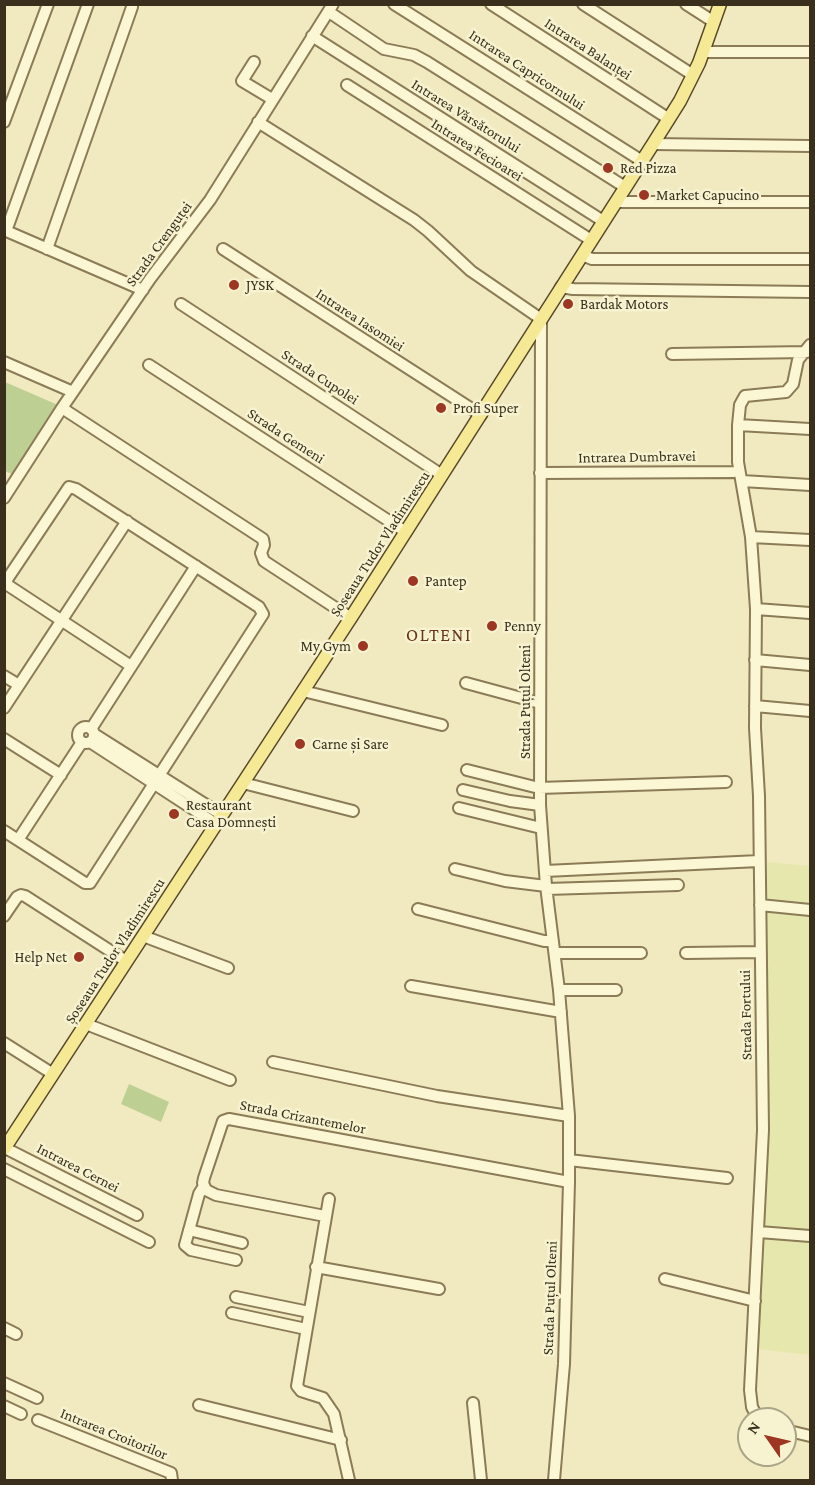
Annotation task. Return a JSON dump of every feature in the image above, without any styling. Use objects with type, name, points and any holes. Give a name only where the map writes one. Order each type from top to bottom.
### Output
[{"type":"main road","name":"Șoseaua Tudor Vladimirescu","points":[[5,1149],[351,618],[669,119],[693,75],[720,4]]},
{"type":"street","points":[[4,122],[48,4]]},
{"type":"street","points":[[88,4],[5,231],[143,290]]},
{"type":"street","name":"Intrarea Capricornului","points":[[394,4],[642,161]]},
{"type":"street","name":"Intrarea Balanței","points":[[491,4],[669,119]]},
{"type":"street","points":[[583,4],[693,75]]},
{"type":"street","points":[[686,4],[714,22]]},
{"type":"street","points":[[46,249],[132,7]]},
{"type":"street","points":[[331,8],[384,49],[414,55],[427,62],[625,188]]},
{"type":"street","name":"Strada Crenguței","points":[[4,498],[143,290],[210,200],[331,8]]},
{"type":"street","name":"Intrarea Vărsătorului","points":[[312,36],[603,221]]},
{"type":"street","points":[[703,52],[810,52]]},
{"type":"street","points":[[254,62],[242,81],[272,99]]},
{"type":"street","name":"Intrarea Fecioarei","points":[[347,85],[591,240]]},
{"type":"street","points":[[258,122],[414,220],[471,271],[541,319]]},
{"type":"street","points":[[653,144],[810,146]]},
{"type":"street","points":[[616,202],[810,202]]},
{"type":"street","name":"Intrarea Iasomiei","points":[[223,249],[481,415]]},
{"type":"street","points":[[582,255],[592,259],[810,259]]},
{"type":"street","points":[[561,287],[585,290],[810,292]]},
{"type":"street","name":"Strada Cupolei","points":[[181,304],[442,475]]},
{"type":"street","name":"Strada Puțul Olteni","points":[[541,319],[539,788],[569,1116],[564,1364],[554,1480]]},
{"type":"street","points":[[672,354],[809,350]]},
{"type":"street","name":"Strada Fortului","points":[[752,1407],[750,1390],[763,1130],[759,796],[755,706],[756,609],[751,537],[738,462],[738,425],[740,405],[745,396],[786,392],[793,384],[798,360],[809,350]]},
{"type":"street","points":[[4,362],[73,392]]},
{"type":"street","name":"Strada Gemeni","points":[[149,365],[406,532]]},
{"type":"street","points":[[62,408],[263,540],[261,554],[264,561],[351,618]]},
{"type":"street","points":[[738,425],[810,429]]},
{"type":"street","name":"Intrarea Dumbravei","points":[[540,473],[734,472]]},
{"type":"street","points":[[741,481],[810,485]]},
{"type":"street","points":[[4,831],[85,883],[90,883],[263,614],[259,607],[127,521],[73,487],[69,487],[6,582],[8,586],[130,666]]},
{"type":"street","points":[[4,708],[13,688],[62,620],[127,521]]},
{"type":"street","points":[[751,537],[810,540]]},
{"type":"street","points":[[18,840],[89,737],[130,666],[196,566]]},
{"type":"street","points":[[756,609],[810,613]]},
{"type":"street","points":[[755,660],[810,665]]},
{"type":"street","points":[[4,676],[13,688]]},
{"type":"street","points":[[466,683],[540,703]]},
{"type":"street","points":[[303,691],[442,725]]},
{"type":"street","points":[[755,706],[810,711]]},
{"type":"street","points":[[89,737],[219,819]]},
{"type":"street","points":[[4,739],[61,775]]},
{"type":"street","points":[[467,770],[539,788],[726,782]]},
{"type":"street","points":[[243,783],[353,811]]},
{"type":"street","points":[[463,790],[510,801],[540,805]]},
{"type":"street","points":[[459,808],[541,828]]},
{"type":"street","points":[[545,871],[759,861]]},
{"type":"street","points":[[455,869],[547,888],[678,885]]},
{"type":"street","points":[[4,916],[17,897],[26,896],[126,961]]},
{"type":"street","points":[[760,905],[810,910]]},
{"type":"street","points":[[418,909],[544,941],[554,941]]},
{"type":"street","points":[[142,936],[228,968]]},
{"type":"street","points":[[686,953],[761,952]]},
{"type":"street","points":[[555,953],[641,954]]},
{"type":"street","points":[[411,986],[561,1011]]},
{"type":"street","points":[[559,990],[616,990]]},
{"type":"street","points":[[86,1024],[230,1080]]},
{"type":"street","points":[[4,1043],[53,1074]]},
{"type":"street","points":[[273,1062],[437,1096],[569,1116]]},
{"type":"street","name":"Strada Crizantemelor","points":[[189,1230],[221,1124],[229,1119],[569,1182]]},
{"type":"street","name":"Intrarea Cernei","points":[[5,1149],[137,1215]]},
{"type":"street","points":[[569,1160],[727,1178]]},
{"type":"street","points":[[4,1169],[149,1242]]},
{"type":"street","points":[[204,1186],[210,1193],[216,1195],[325,1216]]},
{"type":"street","points":[[328,1199],[297,1386],[301,1391],[323,1398],[334,1414],[349,1480]]},
{"type":"street","points":[[236,1260],[186,1248],[185,1242],[189,1230],[242,1243]]},
{"type":"street","points":[[759,1232],[810,1236]]},
{"type":"street","points":[[316,1268],[439,1289]]},
{"type":"street","points":[[665,1279],[755,1301]]},
{"type":"street","points":[[236,1297],[309,1312]]},
{"type":"street","points":[[232,1313],[306,1329]]},
{"type":"street","points":[[4,1328],[16,1334]]},
{"type":"street","points":[[4,1383],[37,1398]]},
{"type":"street","points":[[473,1403],[481,1480]]},
{"type":"street","points":[[199,1405],[341,1440]]},
{"type":"street","points":[[4,1406],[21,1414]]},
{"type":"street","name":"Intrarea Croitorilor","points":[[38,1420],[171,1473],[172,1480]]},
{"type":"green space","points":[[5,382],[58,405],[12,474],[5,471]]},
{"type":"green space","points":[[767,862],[810,866],[810,1355],[756,1349]]},
{"type":"green space","points":[[129,1084],[169,1102],[161,1122],[121,1104]]},
{"type":"place","name":"Red Pizza","points":[[608,168]]},
{"type":"place","name":"Market Capucino","points":[[644,195]]},
{"type":"place","name":"JYSK","points":[[234,285]]},
{"type":"place","name":"Bardak Motors","points":[[568,304]]},
{"type":"place","name":"Profi Super","points":[[441,408]]},
{"type":"place","name":"Pantep","points":[[413,581]]},
{"type":"place","name":"Penny","points":[[492,626]]},
{"type":"place","name":"My Gym","points":[[363,646]]},
{"type":"place","name":"Carne și Sare","points":[[300,744]]},
{"type":"place","name":"Restaurant Casa Domnești","points":[[174,814]]},
{"type":"place","name":"Help Net","points":[[79,957]]},
{"type":"district","name":"OLTENI","points":[[439,635]]}]
